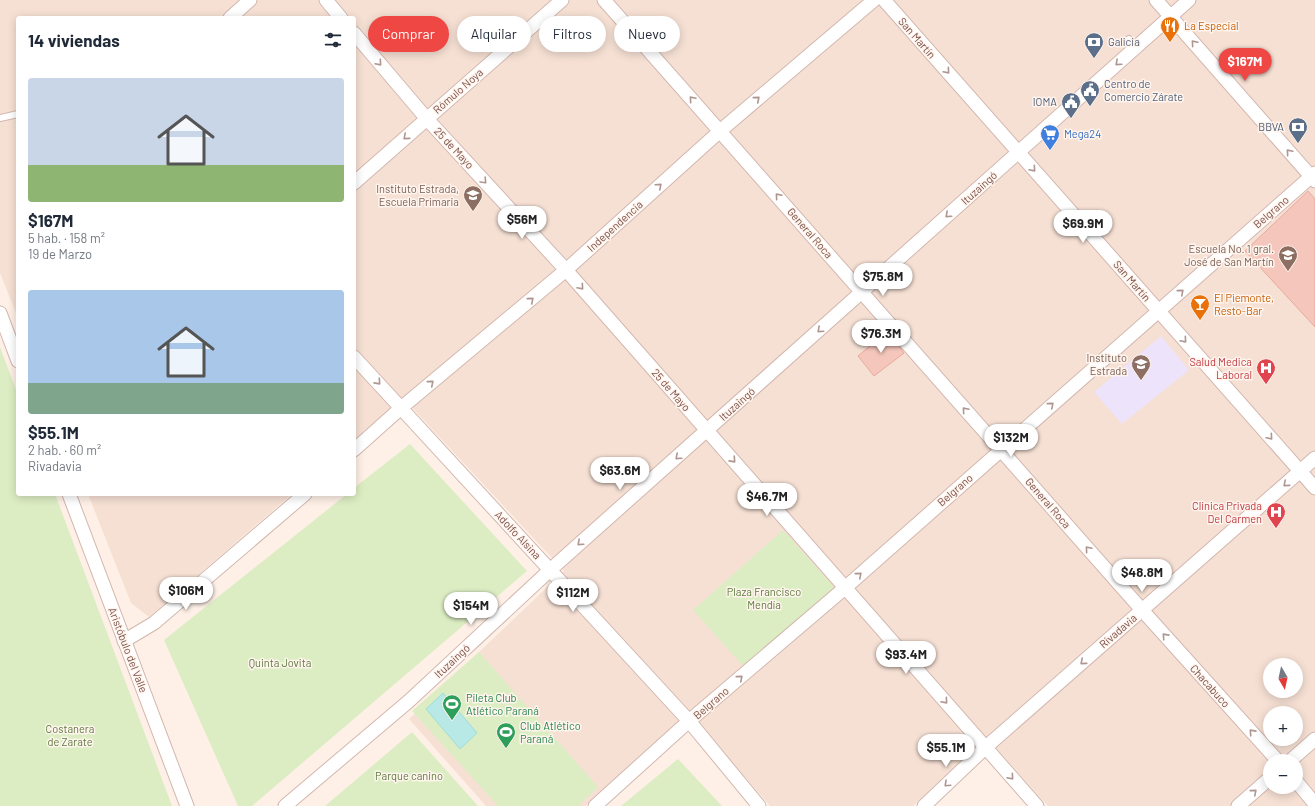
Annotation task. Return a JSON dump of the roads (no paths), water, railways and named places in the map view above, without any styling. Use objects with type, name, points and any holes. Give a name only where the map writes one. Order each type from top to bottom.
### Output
[{"type":"street","points":[[232,16],[250,0]]},
{"type":"street","points":[[326,0],[339,16]]},
{"type":"street","name":"Rómulo Noya","points":[[356,181],[562,0]]},
{"type":"street","name":"General Roca","points":[[604,0],[1142,610]]},
{"type":"street","name":"Independencia","points":[[356,448],[401,408],[566,270],[720,131],[874,0]]},
{"type":"street","name":"San Martín","points":[[884,0],[1315,488]]},
{"type":"street","points":[[1156,0],[1314,177]]},
{"type":"street","name":"Ituzaingó","points":[[285,806],[409,701],[550,570],[1018,152],[1131,44],[1170,16],[1189,0]]},
{"type":"street","name":"25 de Mayo","points":[[356,35],[427,119],[566,270],[1037,806]]},
{"type":"street","name":"Belgrano","points":[[595,806],[689,722],[846,587],[1158,311],[1314,177]]},
{"type":"street","points":[[0,313],[13,330],[16,349]]},
{"type":"street","name":"Adolfo Alsina","points":[[356,359],[689,722],[758,806]]},
{"type":"street","name":"Rivadavia","points":[[924,806],[986,747],[1315,458]]},
{"type":"street","name":"Aristóbulo del Valle","points":[[69,496],[186,806]]},
{"type":"street","points":[[124,641],[154,622],[303,496]]},
{"type":"street","name":"Chacabuco","points":[[1142,610],[1272,754]]},
{"type":"street","points":[[1298,754],[1315,739]]},
{"type":"street","points":[[1238,806],[1263,784]]},
{"type":"street","points":[[1303,789],[1315,804]]},
{"type":"lane","points":[[0,118],[16,114]]},
{"type":"water","name":"Pileta Club Atlético Paraná","points":[[443,693],[477,733],[460,749],[426,709]]},
{"type":"place","name":"La Especial","points":[[1170,43]]},
{"type":"place","name":"Galicia","points":[[1094,59]]},
{"type":"place","name":"Centro de Comercio Zárate","points":[[1090,107]]},
{"type":"place","name":"IOMA","points":[[1071,119]]},
{"type":"place","name":"BBVA","points":[[1298,144]]},
{"type":"place","name":"Mega24","points":[[1050,151]]},
{"type":"place","name":"Instituto Estrada, Escuela Primaria","points":[[473,212]]},
{"type":"place","name":"Escuela No. 1 gral. José de San Martín","points":[[1288,272]]},
{"type":"place","name":"El Piemonte, Resto-Bar","points":[[1200,321]]},
{"type":"place","name":"Instituto Estrada","points":[[1141,381]]},
{"type":"place","name":"Salud Medica Laboral","points":[[1266,385]]},
{"type":"place","name":"Clinica Privada Del Carmen","points":[[1276,529]]},
{"type":"place","name":"Pileta Club Atlético Paraná","points":[[452,721]]},
{"type":"place","name":"Club Atlético Paraná","points":[[506,749]]},
{"type":"park label","name":"Plaza Francisco Mendía","points":[[764,598]]},
{"type":"park label","name":"Quinta Jovita","points":[[280,663]]},
{"type":"park label","name":"Costanera de Zarate","points":[[70,735]]},
{"type":"park label","name":"Parque canino","points":[[409,776]]}]
